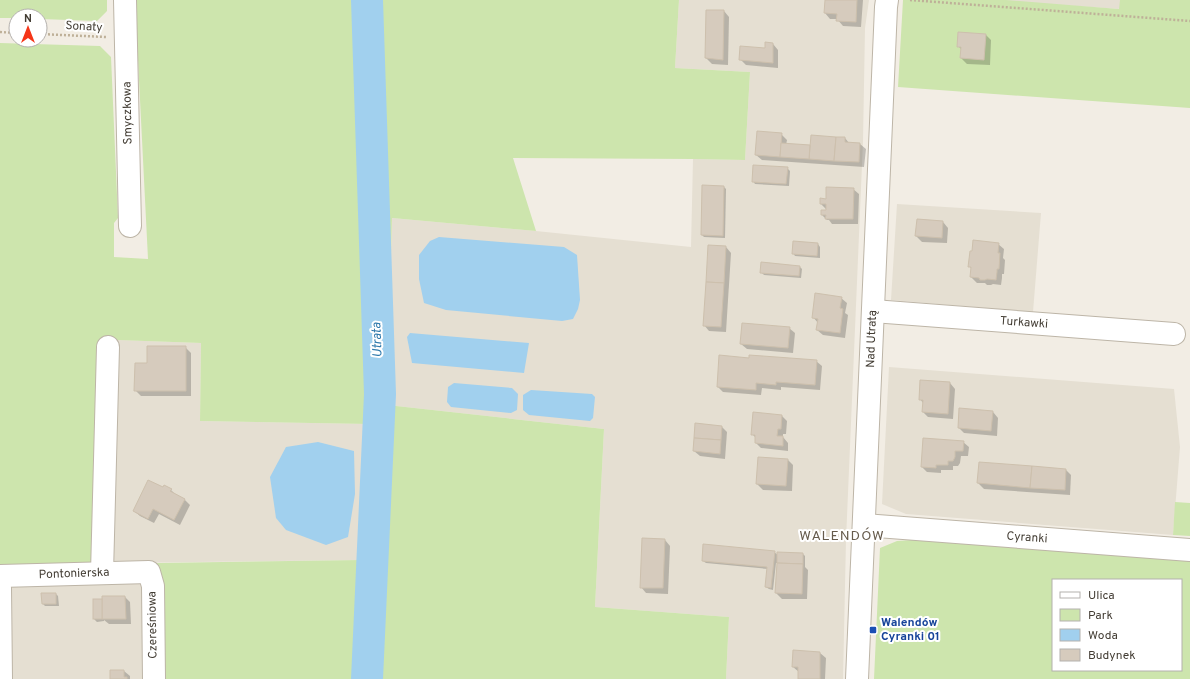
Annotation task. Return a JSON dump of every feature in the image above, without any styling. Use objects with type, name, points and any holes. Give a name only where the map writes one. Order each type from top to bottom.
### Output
[{"type":"street","name":"Smyczkowa","points":[[125,0],[130,226]]},
{"type":"street","name":"Nad Utratą","points":[[857,679],[887,0]]},
{"type":"street","name":"Turkawki","points":[[873,311],[1174,334]]},
{"type":"street","points":[[102,573],[108,347]]},
{"type":"street","name":"Cyranki","points":[[864,525],[1190,550]]},
{"type":"street","name":"Pontonierska","points":[[0,576],[149,572]]},
{"type":"street","name":"Czereśniowa","points":[[149,572],[153,586],[154,679]]},
{"type":"street","points":[[0,588],[1,679]]},
{"type":"path","points":[[910,0],[1190,21]]},
{"type":"path","name":"Sonaty","points":[[48,34],[126,38]]},
{"type":"shaded area","points":[[679,0],[869,0],[865,28],[863,141],[846,540],[843,679],[726,679],[729,617],[595,607],[604,429],[387,405],[392,218],[691,247],[693,159],[745,160],[750,72],[675,68]]},
{"type":"shaded area","points":[[994,0],[1120,0],[1120,9],[1002,1]]},
{"type":"shaded area","points":[[897,204],[1041,213],[1033,312],[891,300]]},
{"type":"shaded area","points":[[117,340],[201,343],[200,421],[369,424],[362,560],[112,563]]},
{"type":"shaded area","points":[[889,367],[1174,389],[1180,447],[1173,535],[906,514],[882,504]]},
{"type":"shaded area","points":[[143,581],[145,679],[8,679],[7,592],[13,584]]},
{"type":"green space","points":[[0,0],[107,0],[107,11],[97,21],[48,19],[48,8],[8,8],[8,18],[0,18]]},
{"type":"green space","points":[[135,0],[679,0],[675,68],[750,72],[745,160],[513,158],[536,231],[392,218],[387,405],[604,429],[595,607],[729,617],[726,679],[158,679],[157,563],[362,560],[369,424],[200,421],[201,343],[117,340],[100,341],[95,564],[0,567],[0,43],[8,43],[8,48],[48,48],[48,44],[100,46],[111,57],[118,218],[114,223],[114,257],[148,259]]},
{"type":"green space","points":[[903,0],[1006,0],[1119,9],[1120,0],[1190,0],[1190,108],[898,87]]},
{"type":"green space","points":[[1175,502],[1190,503],[1190,536],[1173,535]]},
{"type":"green space","points":[[927,539],[1190,559],[1190,679],[874,679],[880,548],[897,541]]},
{"type":"water","points":[[439,237],[564,247],[577,255],[580,300],[578,309],[573,319],[562,321],[446,310],[424,303],[419,279],[419,255],[430,241]]},
{"type":"water","points":[[410,333],[529,343],[524,373],[412,363],[407,337]]},
{"type":"water","points":[[454,383],[512,388],[518,394],[517,410],[511,413],[451,407],[447,402],[448,387]]},
{"type":"water","points":[[531,390],[592,394],[595,397],[593,418],[590,421],[529,415],[523,410],[523,395]]},
{"type":"water","points":[[318,442],[354,451],[355,494],[348,537],[326,545],[286,530],[276,518],[270,477],[286,447]]},
{"type":"building","points":[[825,0],[857,0],[856,22],[836,21],[837,14],[824,13]]},
{"type":"building","points":[[706,10],[724,10],[723,60],[705,58]]},
{"type":"building","points":[[958,32],[986,34],[984,60],[960,58],[961,47],[957,47]]},
{"type":"building","points":[[765,42],[773,43],[773,63],[739,60],[740,46],[765,48]]},
{"type":"building","points":[[757,131],[782,133],[780,157],[755,155]]},
{"type":"building","points":[[811,135],[836,137],[834,161],[809,159]]},
{"type":"building","points":[[836,137],[845,137],[845,142],[860,143],[859,162],[834,161]]},
{"type":"building","points":[[781,143],[810,145],[809,159],[780,157]]},
{"type":"building","points":[[753,165],[788,167],[786,184],[752,182]]},
{"type":"building","points":[[702,185],[724,186],[723,236],[701,235]]},
{"type":"building","points":[[826,187],[854,188],[853,219],[825,219],[826,215],[821,215],[821,210],[826,210],[826,204],[820,204],[820,198],[826,199]]},
{"type":"building","points":[[917,219],[943,221],[942,238],[915,236]]},
{"type":"building","points":[[973,240],[999,243],[999,269],[997,269],[996,280],[980,280],[979,278],[970,277],[971,267],[968,267]]},
{"type":"building","points":[[793,241],[818,243],[817,256],[792,254]]},
{"type":"building","points":[[708,245],[726,246],[724,283],[706,282]]},
{"type":"building","points":[[761,262],[800,266],[799,276],[760,273]]},
{"type":"building","points":[[706,282],[724,283],[721,327],[703,326]]},
{"type":"building","points":[[815,293],[842,297],[840,308],[843,309],[840,333],[816,330],[818,319],[812,318]]},
{"type":"building","points":[[742,323],[790,327],[788,348],[740,344]]},
{"type":"building","points":[[147,346],[186,346],[186,391],[134,391],[135,363],[147,363]]},
{"type":"building","points":[[719,355],[749,358],[749,355],[817,360],[815,385],[776,382],[776,385],[756,383],[756,390],[717,387]]},
{"type":"building","points":[[920,380],[950,382],[948,414],[922,412],[923,400],[919,400]]},
{"type":"building","points":[[959,408],[993,411],[991,431],[958,428]]},
{"type":"building","points":[[753,412],[782,415],[781,429],[778,429],[777,436],[783,436],[783,446],[755,443],[755,435],[751,435]]},
{"type":"building","points":[[695,423],[722,426],[721,440],[694,438]]},
{"type":"building","points":[[694,438],[721,440],[720,454],[693,451]]},
{"type":"building","points":[[923,438],[964,441],[963,451],[955,451],[953,461],[948,461],[948,465],[936,465],[936,468],[921,467]]},
{"type":"building","points":[[758,457],[788,459],[786,486],[756,484]]},
{"type":"building","points":[[979,462],[1032,466],[1030,488],[977,483]]},
{"type":"building","points":[[1032,466],[1066,469],[1065,490],[1030,488]]},
{"type":"building","points":[[148,480],[163,487],[164,485],[172,489],[170,491],[185,499],[174,520],[153,509],[148,519],[133,511]]},
{"type":"building","points":[[642,538],[665,539],[663,588],[640,588]]},
{"type":"building","points":[[703,544],[775,551],[771,588],[765,587],[767,567],[702,561]]},
{"type":"building","points":[[777,552],[803,553],[803,564],[777,563]]},
{"type":"building","points":[[777,563],[803,564],[802,594],[775,593]]},
{"type":"building","points":[[41,593],[56,593],[56,604],[42,604]]},
{"type":"building","points":[[102,596],[125,596],[126,619],[102,619]]},
{"type":"building","points":[[93,599],[102,599],[102,619],[93,619]]},
{"type":"building","points":[[793,650],[820,652],[820,679],[798,679],[798,667],[792,667]]},
{"type":"building","points":[[110,670],[124,670],[124,677],[127,677],[127,679],[110,679]]},
{"type":"waterway","name":"Utrata","points":[[367,0],[380,394],[367,679]]},
{"type":"place","name":"Walendów Cyranki 01","points":[[873,630]]},
{"type":"district","name":"WALENDÓW","points":[[842,536]]}]
